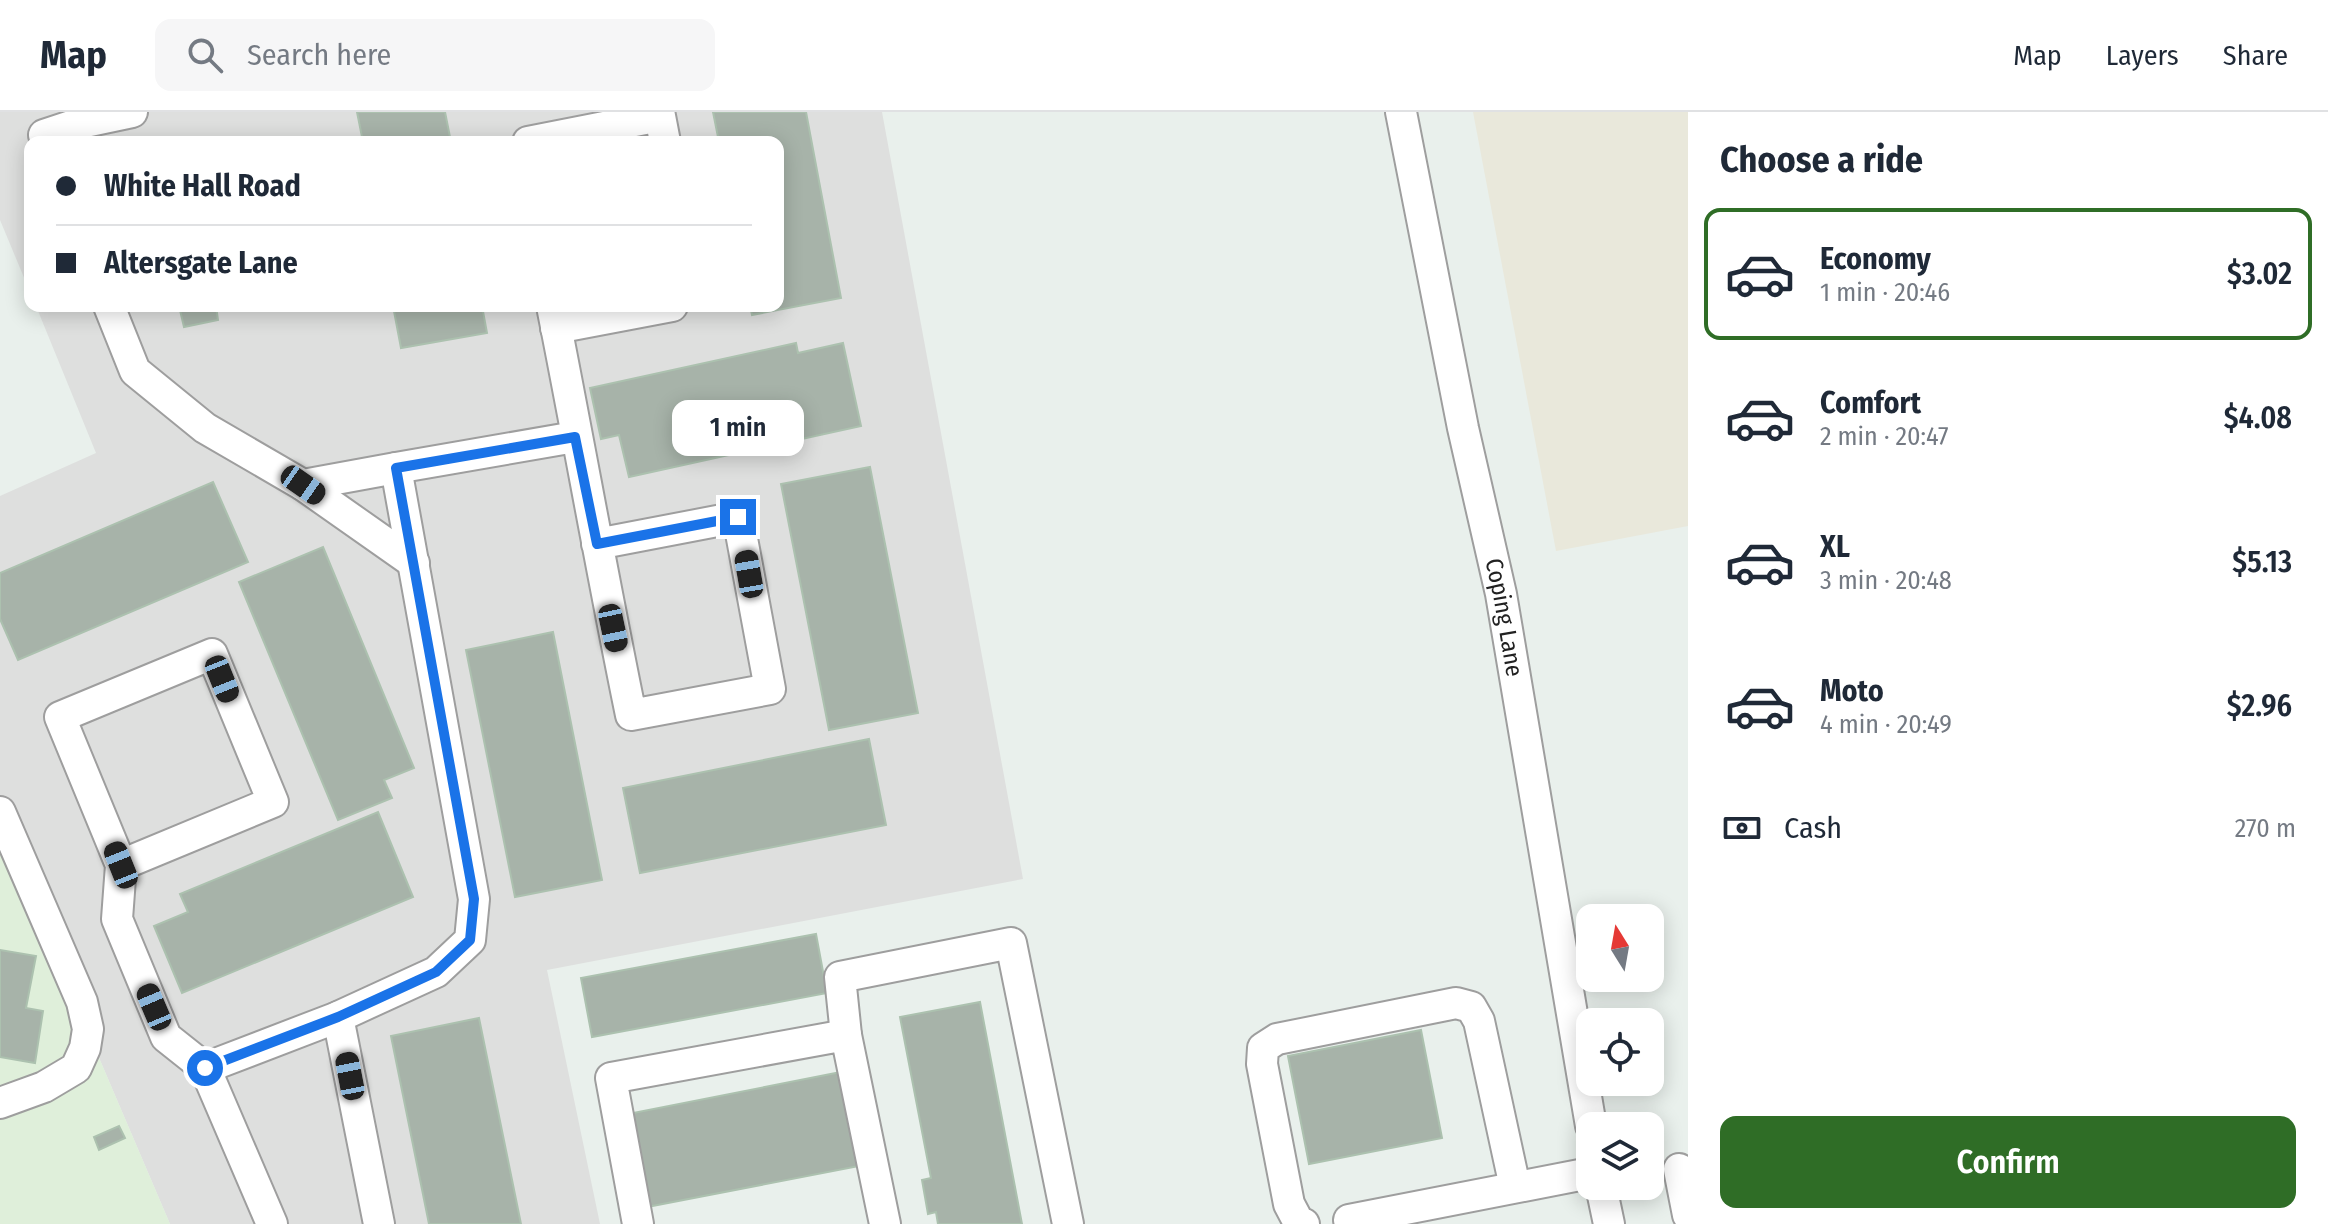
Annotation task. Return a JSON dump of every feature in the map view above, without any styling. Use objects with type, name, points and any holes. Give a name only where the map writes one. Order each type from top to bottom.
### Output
[{"type":"street","points":[[41,130],[132,112]]},
{"type":"street","name":"Coping Lane","points":[[1401,112],[1463,428],[1501,594],[1589,1112]]},
{"type":"street","points":[[558,136],[660,116],[664,136]]},
{"type":"street","points":[[111,312],[135,371],[205,428],[303,485],[414,563]]},
{"type":"street","points":[[597,544],[738,517],[770,689],[631,715],[575,437],[554,317],[608,312]]},
{"type":"street","points":[[303,485],[575,437]]},
{"type":"street","points":[[205,1068],[338,1017],[436,972],[470,940],[474,899],[396,468]]},
{"type":"street","points":[[121,865],[273,802],[212,654],[60,717],[121,865],[117,919],[166,1037],[205,1068],[272,1224]]},
{"type":"street","points":[[0,812],[82,1002],[88,1029],[85,1048],[76,1068],[44,1087],[0,1103]]},
{"type":"street","points":[[885,1224],[846,1035],[840,977],[1011,943],[1068,1224]]},
{"type":"street","points":[[1304,1224],[1299,1223],[1289,1204],[1262,1064],[1263,1048],[1277,1039],[1456,1003],[1471,1007],[1479,1021],[1515,1187]]},
{"type":"street","points":[[338,1017],[379,1224]]},
{"type":"street","points":[[638,1224],[611,1078],[846,1035]]},
{"type":"street","points":[[1679,1169],[1688,1215]]},
{"type":"street","points":[[1342,1223],[1576,1176]]},
{"type":"street","points":[[1604,1200],[1609,1224]]},
{"type":"shaded area","points":[[0,112],[882,112],[1023,879],[547,970],[600,1224],[170,1224],[0,826],[0,496],[96,453],[38,312],[784,312],[784,136],[24,136],[24,278],[0,220]]},
{"type":"shaded area","points":[[1473,112],[1688,112],[1688,526],[1556,551]]},
{"type":"shaded area","points":[[0,826],[170,1224],[0,1224]]},
{"type":"building","points":[[357,112],[445,112],[450,136],[362,136]]},
{"type":"building","points":[[713,112],[806,112],[841,298],[784,309],[784,136],[718,136]]},
{"type":"building","points":[[180,312],[217,312],[218,320],[184,327]]},
{"type":"building","points":[[394,312],[483,312],[487,333],[401,348]]},
{"type":"building","points":[[796,343],[798,353],[843,343],[861,426],[629,477],[619,435],[601,439],[590,388]]},
{"type":"building","points":[[870,467],[918,713],[829,730],[781,484]]},
{"type":"building","points":[[213,482],[248,562],[18,660],[0,619],[0,573]]},
{"type":"building","points":[[323,547],[414,768],[384,780],[392,798],[338,820],[239,582]]},
{"type":"building","points":[[553,632],[602,880],[515,897],[466,650]]},
{"type":"building","points":[[869,739],[886,825],[640,873],[623,788]]},
{"type":"building","points":[[378,812],[413,897],[182,993],[154,926],[188,912],[180,894]]},
{"type":"building","points":[[816,934],[827,993],[592,1037],[581,978]]},
{"type":"building","points":[[0,950],[36,956],[26,1008],[43,1011],[35,1063],[0,1057]]},
{"type":"building","points":[[980,1002],[1022,1224],[938,1224],[936,1212],[928,1214],[922,1180],[931,1178],[900,1017]]},
{"type":"building","points":[[479,1018],[521,1224],[429,1224],[391,1036]]},
{"type":"building","points":[[1421,1030],[1442,1138],[1309,1164],[1288,1056]]},
{"type":"building","points":[[841,1072],[859,1166],[647,1207],[628,1114]]},
{"type":"building","points":[[119,1126],[125,1138],[99,1150],[94,1137]]},
{"type":"route","points":[[205,1068],[338,1017],[436,972],[470,940],[474,899],[396,468],[575,437],[597,544],[738,517]]}]
